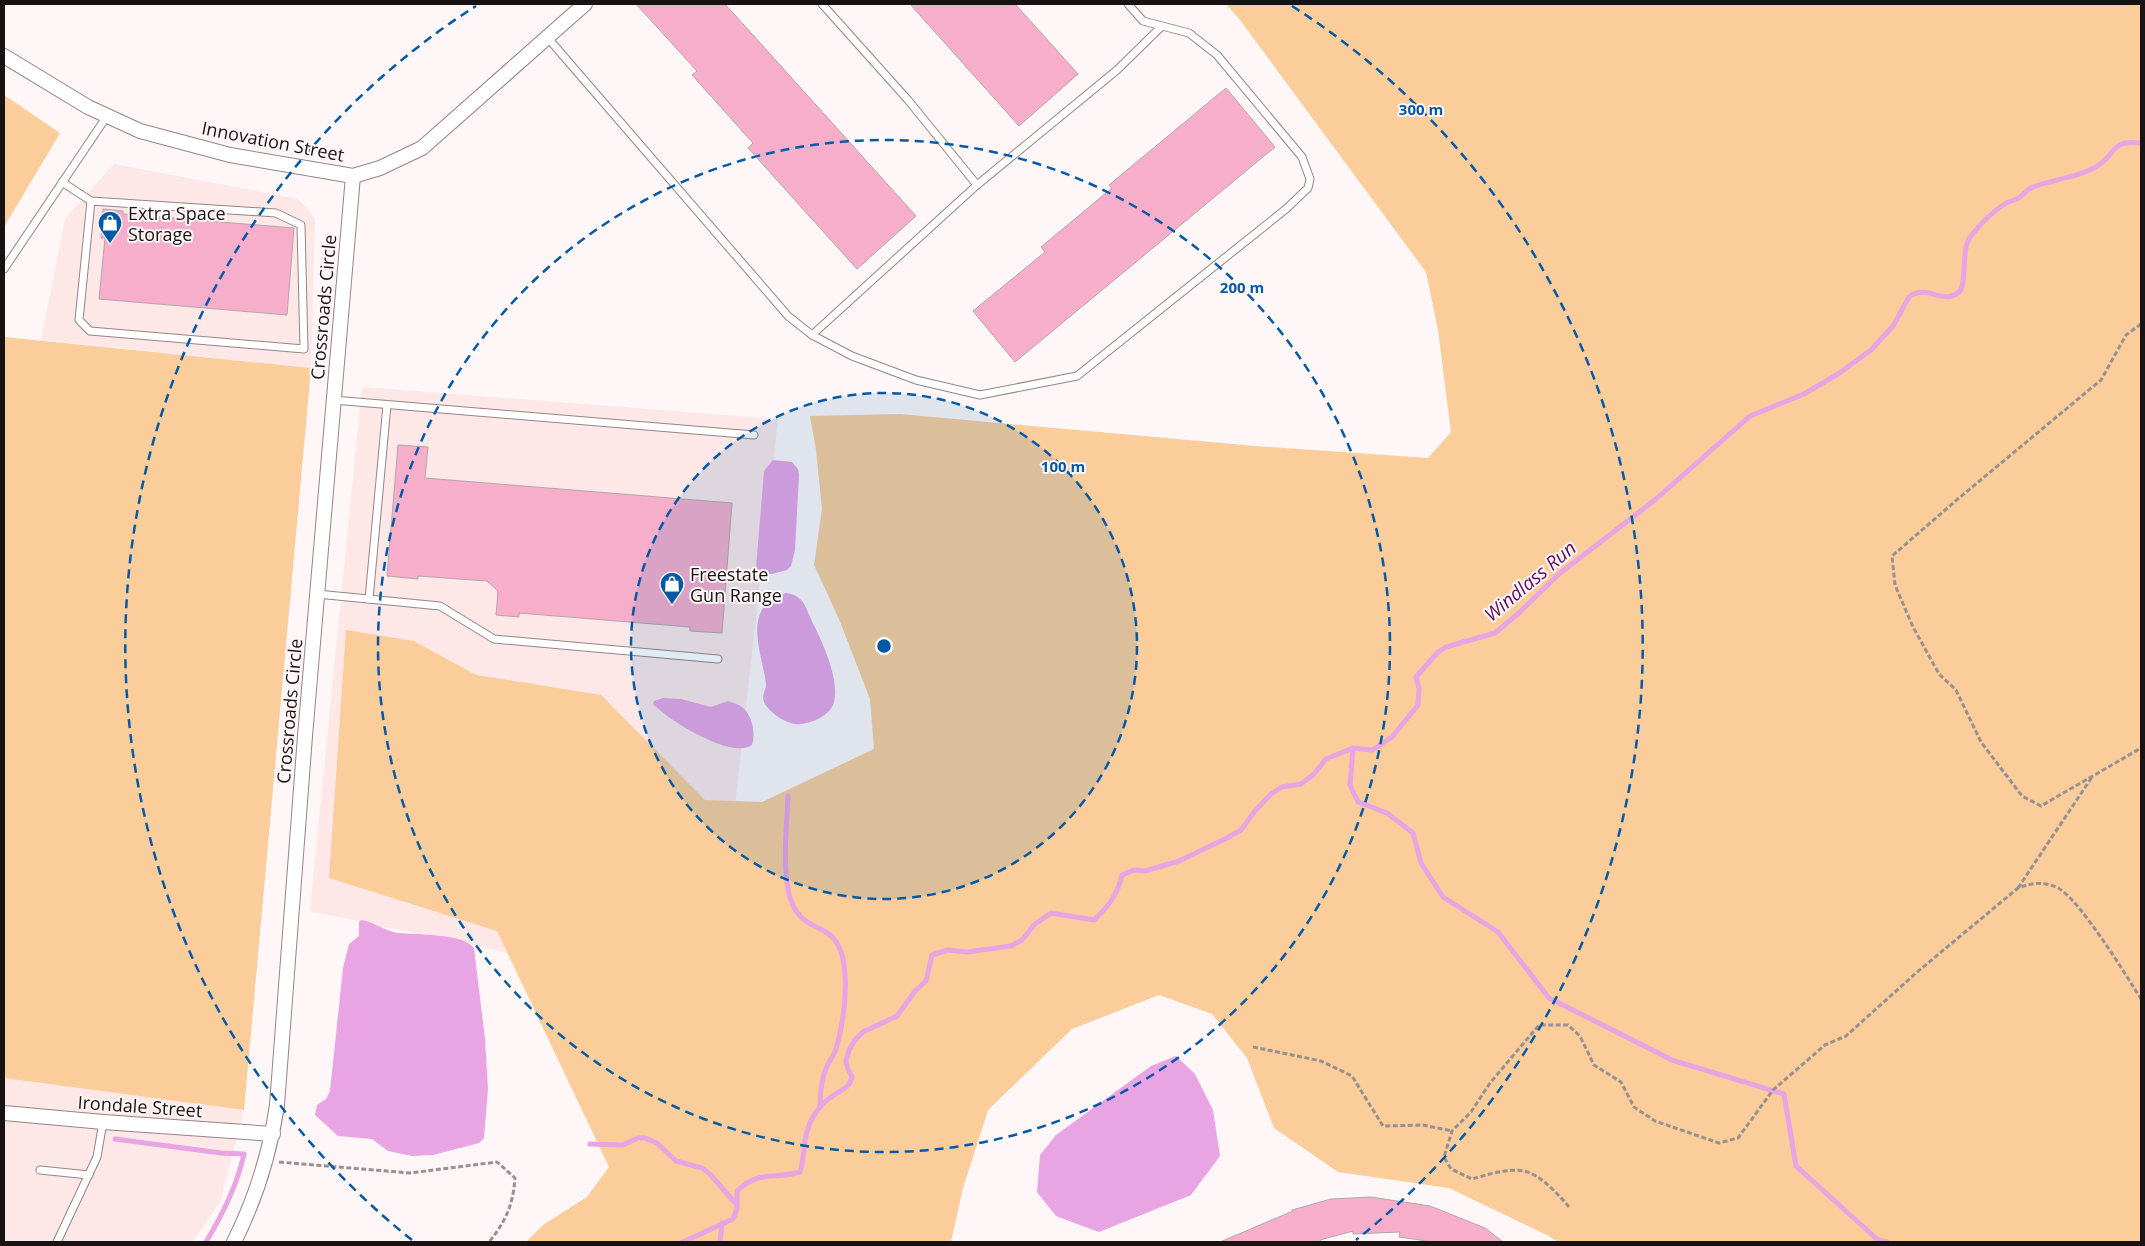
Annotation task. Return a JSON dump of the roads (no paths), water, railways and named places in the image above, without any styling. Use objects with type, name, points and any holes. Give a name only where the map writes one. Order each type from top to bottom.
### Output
[{"type":"street","name":"Innovation Street","points":[[4,56],[88,107],[140,131],[230,155],[353,176],[380,168],[422,148],[585,4]]},
{"type":"street","name":"Crossroads Circle","points":[[234,1242],[249,1210],[273,1134],[280,1071],[317,594],[353,176]]},
{"type":"street","name":"Irondale Street","points":[[4,1113],[273,1134]]},
{"type":"lane","points":[[822,4],[908,100],[977,185]]},
{"type":"lane","points":[[547,37],[788,316],[812,335],[852,356],[916,380],[980,395],[1077,376],[1286,209],[1308,188],[1310,179],[1302,156],[1217,55],[1189,33],[1143,21],[1128,4]]},
{"type":"lane","points":[[812,335],[977,185],[1117,70],[1161,27]]},
{"type":"lane","points":[[4,269],[107,116]]},
{"type":"lane","points":[[62,182],[91,201],[276,213],[301,226],[304,349],[90,331],[80,320],[91,201]]},
{"type":"lane","points":[[333,400],[754,435]]},
{"type":"lane","points":[[369,599],[387,405]]},
{"type":"lane","points":[[317,594],[440,606],[494,639],[718,659]]},
{"type":"lane","points":[[57,1242],[97,1157],[103,1122]]},
{"type":"lane","points":[[40,1170],[89,1175]]},
{"type":"waterway","name":"Windlass Run","points":[[683,1242],[733,1219],[737,1209],[737,1191],[745,1184],[760,1177],[800,1172],[810,1122],[819,1108],[851,1081],[852,1077],[846,1061],[849,1050],[855,1040],[863,1032],[897,1016],[915,991],[926,981],[932,955],[948,950],[967,952],[1011,946],[1022,940],[1035,924],[1051,913],[1094,920],[1112,900],[1122,875],[1134,870],[1145,871],[1179,861],[1227,838],[1241,830],[1271,794],[1282,787],[1301,784],[1314,774],[1326,759],[1353,748],[1372,750],[1392,737],[1418,705],[1419,689],[1416,677],[1438,652],[1446,647],[1495,633],[1520,612],[1559,574],[1656,499],[1750,416],[1804,394],[1838,374],[1871,350],[1893,326],[1909,297],[1922,292],[1947,297],[1959,292],[1962,288],[1965,251],[1970,237],[1986,218],[2006,203],[2018,198],[2035,186],[2094,168],[2118,146],[2131,142],[2141,143]]},
{"type":"waterway","points":[[1353,748],[1350,785],[1358,802],[1387,813],[1413,833],[1421,863],[1443,897],[1498,932],[1549,998],[1672,1060],[1784,1094],[1796,1166],[1878,1240],[1887,1242]]},
{"type":"waterway","points":[[788,796],[785,856],[791,902],[803,919],[828,933],[833,938],[838,945],[844,965],[845,1002],[841,1027],[836,1049],[823,1076],[820,1107]]},
{"type":"waterway","points":[[590,1144],[623,1145],[638,1138],[645,1138],[657,1143],[676,1161],[702,1168],[710,1174],[736,1204]]},
{"type":"waterway","points":[[115,1139],[221,1153],[244,1154],[229,1200],[206,1242]]},
{"type":"waterway","name":"Windlass Run","points":[[720,1242],[722,1223]]},
{"type":"place","name":"Extra Space Storage","points":[[110,244]]},
{"type":"place","name":"Freestate Gun Range","points":[[672,605]]}]
